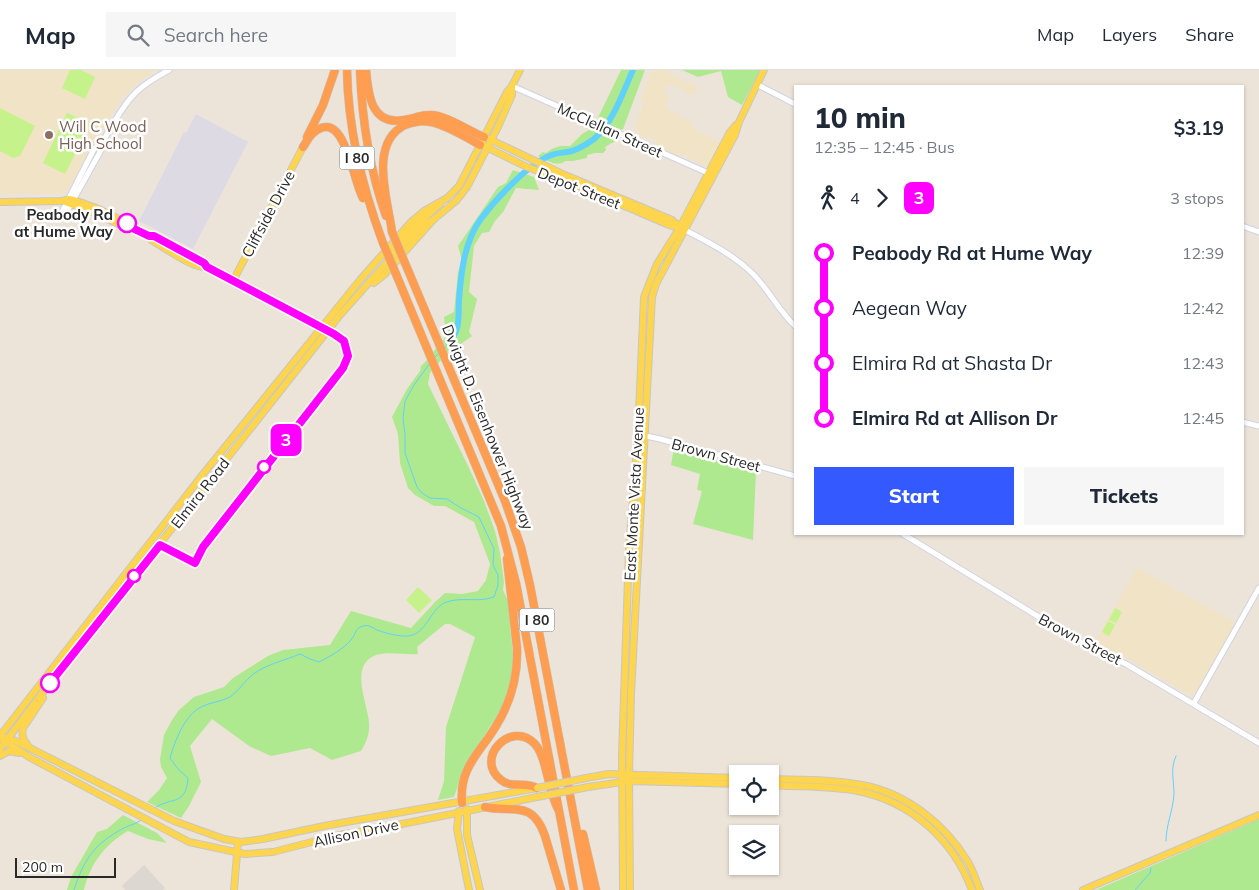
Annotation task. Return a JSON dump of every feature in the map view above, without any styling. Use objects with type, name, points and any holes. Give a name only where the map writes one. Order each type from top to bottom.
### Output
[{"type":"highway","points":[[303,147],[325,100],[334,70]]},
{"type":"highway","name":"Dwight D. Eisenhower Highway","points":[[347,70],[349,106],[355,148],[370,208],[491,498],[505,539],[522,611],[574,890]]},
{"type":"highway","name":"Dwight D. Eisenhower Highway","points":[[360,70],[362,110],[368,148],[379,195],[392,232],[505,500],[521,548],[530,586],[588,890]]},
{"type":"highway","points":[[366,70],[370,101],[373,108],[382,116],[397,121],[420,116],[437,116],[486,142]]},
{"type":"highway","points":[[392,232],[383,163],[388,142],[397,131],[408,124],[426,121],[486,142]]},
{"type":"highway","points":[[303,147],[319,129],[330,128],[336,131],[343,139],[361,195],[370,208]]},
{"type":"highway","points":[[462,803],[462,786],[467,770],[475,754],[495,729],[505,711],[515,679],[516,648],[505,539]]},
{"type":"highway","points":[[537,788],[532,785],[510,785],[499,779],[492,766],[492,757],[498,744],[506,738],[520,737],[534,743],[539,751],[553,800],[560,813]]},
{"type":"highway","points":[[485,807],[493,809],[516,808],[536,818],[545,836],[560,890]]},
{"type":"highway","points":[[573,810],[580,823],[596,890]]},
{"type":"main road","points":[[486,142],[507,92],[520,70]]},
{"type":"main road","name":"East Monte Vista Avenue","points":[[627,777],[622,756],[629,549],[641,435],[652,297],[656,284],[682,229],[735,135],[739,122],[764,70]]},
{"type":"main road","name":"East Monte Vista Avenue","points":[[752,96],[769,70]]},
{"type":"main road","name":"East Monte Vista Avenue","points":[[711,175],[718,155],[730,132],[739,122]]},
{"type":"main road","points":[[727,150],[732,135],[730,132]]},
{"type":"main road","name":"Depot Street","points":[[486,142],[533,160],[672,220],[682,229]]},
{"type":"main road","name":"Depot Street","points":[[486,142],[527,167],[564,180],[682,229]]},
{"type":"main road","name":"Elmira Road","points":[[3,738],[50,683],[356,288],[366,280],[403,238],[458,186],[486,142]]},
{"type":"main road","name":"Elmira Road","points":[[0,749],[3,738],[200,478],[325,329],[366,287],[406,241],[456,201],[467,187],[486,142]]},
{"type":"main road","name":"Cliffside Drive","points":[[233,281],[303,147]]},
{"type":"main road","points":[[0,202],[68,204],[113,216],[127,223],[128,226],[149,236],[154,236],[204,263],[207,267],[325,329]]},
{"type":"main road","points":[[664,223],[669,236],[668,246]]},
{"type":"main road","name":"East Monte Vista Avenue","points":[[628,890],[626,862],[627,777],[638,551],[644,297],[668,246],[682,229]]},
{"type":"main road","points":[[30,748],[23,739],[23,728],[50,683]]},
{"type":"main road","name":"Allison Drive","points":[[3,738],[30,748],[162,816],[187,827],[238,842],[462,803],[609,774],[627,777],[729,783]]},
{"type":"main road","name":"Allison Drive","points":[[3,738],[29,757],[189,842],[246,854],[273,852],[339,835],[588,787],[622,783],[627,777]]},
{"type":"main road","points":[[0,756],[5,752],[12,751],[29,757]]},
{"type":"main road","points":[[609,774],[619,764],[622,756]]},
{"type":"main road","name":"Allison Drive","points":[[627,777],[729,778]]},
{"type":"main road","points":[[779,779],[845,782],[863,785],[908,802],[933,820],[954,842],[969,863],[980,890]]},
{"type":"main road","points":[[622,783],[623,840],[626,846],[626,862]]},
{"type":"main road","points":[[779,785],[857,791],[871,794],[901,806],[926,824],[947,844],[965,871],[972,890]]},
{"type":"main road","points":[[469,890],[457,829],[458,812],[462,803],[469,810],[467,835],[480,890]]},
{"type":"main road","points":[[1083,890],[1259,815]]},
{"type":"main road","points":[[234,890],[238,842]]},
{"type":"main road","points":[[468,882],[473,890]]},
{"type":"street","points":[[68,204],[100,152],[102,142],[126,101],[148,81],[168,70]]},
{"type":"street","name":"McClellan Street","points":[[512,86],[711,175]]},
{"type":"street","points":[[760,86],[794,103]]},
{"type":"street","points":[[1244,227],[1259,232]]},
{"type":"street","points":[[682,229],[727,253],[752,273],[794,325]]},
{"type":"street","points":[[1244,422],[1259,426]]},
{"type":"street","name":"Brown Street","points":[[641,435],[794,476]]},
{"type":"street","name":"Brown Street","points":[[905,535],[1088,646],[1117,659],[1259,743]]},
{"type":"street","points":[[1194,703],[1259,588]]},
{"type":"shaded area","name":"Will C Wood High School","points":[[0,70],[158,70],[139,81],[122,98],[68,190],[61,194],[0,194]]},
{"type":"shaded area","points":[[652,70],[668,70],[668,73],[689,84],[690,82],[694,83],[697,91],[692,96],[674,85],[667,84],[668,88],[664,95],[670,98],[665,107],[691,122],[693,128],[721,143],[707,167],[688,158],[689,155],[687,153],[683,157],[677,155],[656,146],[657,141],[639,134],[635,126],[644,102],[640,100]]},
{"type":"shaded area","points":[[196,114],[248,142],[193,249],[139,221],[184,132],[186,133]]},
{"type":"shaded area","points":[[1137,568],[1236,623],[1194,695],[1190,695],[1123,656],[1093,645]]},
{"type":"shaded area","points":[[144,865],[165,888],[163,890],[125,890],[122,886]]},
{"type":"green space","points":[[70,70],[81,70],[95,77],[85,99],[62,88]]},
{"type":"green space","points":[[621,70],[645,70],[621,130],[597,120]]},
{"type":"green space","points":[[682,70],[760,70],[742,105],[728,97],[721,71],[698,77]]},
{"type":"green space","points":[[0,108],[35,126],[20,156],[13,158],[0,151]]},
{"type":"green space","points":[[67,113],[90,124],[65,174],[43,163]]},
{"type":"green space","points":[[592,128],[617,140],[605,147],[606,150],[603,153],[587,155],[587,158],[565,161],[559,164],[538,156],[557,147],[570,146],[582,134]]},
{"type":"green space","points":[[513,170],[534,177],[539,190],[516,188],[489,232],[482,233],[474,246],[469,292],[477,299],[469,332],[472,336],[458,346],[452,347],[430,373],[428,384],[470,470],[495,531],[504,582],[503,590],[510,605],[510,627],[515,671],[500,711],[462,774],[454,797],[438,800],[444,781],[446,727],[475,637],[450,624],[445,624],[417,647],[418,654],[386,653],[376,655],[368,660],[363,667],[361,675],[363,695],[369,726],[368,737],[361,751],[332,760],[310,748],[271,756],[249,746],[212,719],[190,746],[201,782],[181,818],[147,802],[159,790],[167,778],[161,767],[160,759],[164,735],[179,710],[194,697],[224,687],[233,678],[268,656],[283,650],[330,645],[351,611],[411,628],[445,593],[462,594],[478,591],[486,580],[490,564],[474,522],[445,506],[434,506],[415,495],[408,488],[400,463],[398,434],[392,417],[407,389],[420,371],[421,366],[446,336],[444,317],[454,312],[458,272],[462,261],[458,246],[498,187],[506,183]]},
{"type":"green space","points":[[674,448],[756,471],[753,540],[693,524],[702,491],[697,490],[700,474],[671,465]]},
{"type":"green space","points":[[418,587],[432,600],[419,613],[406,600]]},
{"type":"green space","points":[[1115,608],[1122,612],[1116,623],[1109,620]]},
{"type":"green space","points":[[1108,621],[1115,625],[1109,636],[1102,632]]},
{"type":"green space","points":[[123,815],[157,833],[167,843],[148,839],[128,831],[112,842],[94,863],[84,890],[67,890],[71,877],[97,832],[107,829]]},
{"type":"green space","points":[[1259,819],[1259,890],[1096,890],[1248,824]]},
{"type":"waterway","points":[[449,343],[453,338],[458,323],[464,258],[470,238],[480,220],[502,194],[531,167],[549,156],[574,150],[594,139],[612,116],[633,70]]},
{"type":"waterway","points":[[445,348],[449,343]]},
{"type":"waterway","points":[[434,358],[440,352]]},
{"type":"waterway","points":[[154,809],[159,805],[180,798],[187,787],[188,778],[170,758],[178,737],[190,716],[201,707],[230,697],[258,671],[300,654],[319,662],[344,646],[351,640],[357,630],[363,626],[408,636],[420,631],[435,611],[444,603],[456,600],[488,599],[494,597],[498,585],[498,575],[493,565],[494,549],[479,517],[447,499],[430,498],[422,493],[417,487],[405,453],[403,419],[405,401],[430,363]]},
{"type":"waterway","points":[[1166,841],[1174,794],[1173,770],[1176,756]]},
{"type":"waterway","points":[[74,890],[86,861],[98,846],[114,834],[141,820]]},
{"type":"waterway","points":[[1135,890],[1150,873],[1151,868]]},
{"type":"bus line","name":"3","points":[[50,683],[160,545],[195,563],[199,552],[347,361],[346,345],[344,341],[334,334],[207,267],[204,263],[154,236],[149,236],[128,226],[127,223]]},
{"type":"place","name":"Will C Wood High School","points":[[49,135]]},
{"type":"place","name":"Peabody Rd at Hume Way","points":[[127,223]]}]
